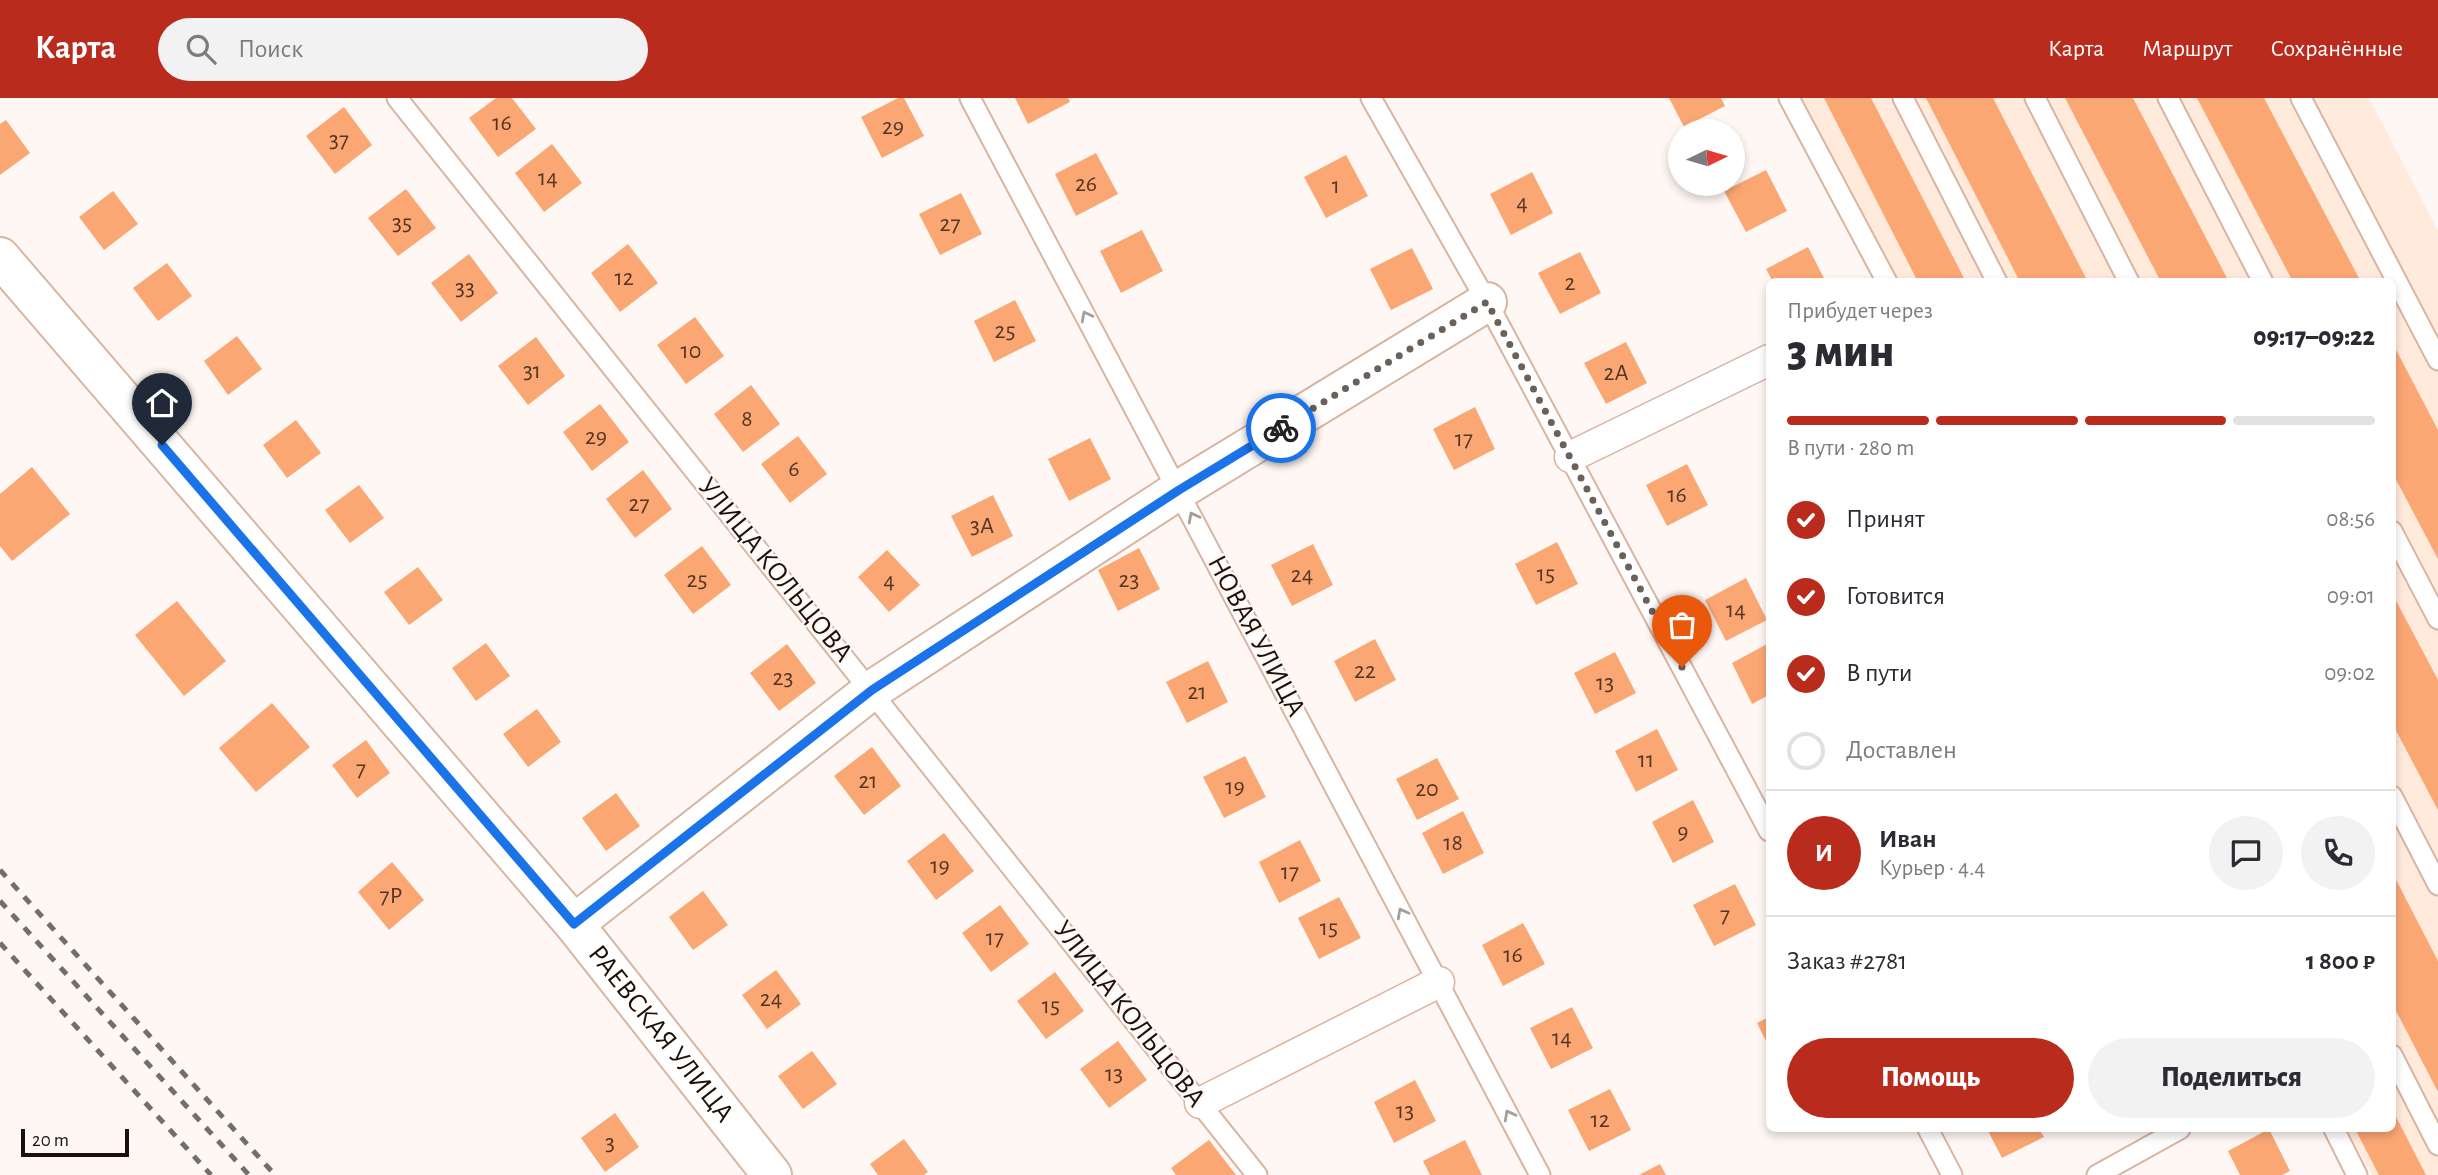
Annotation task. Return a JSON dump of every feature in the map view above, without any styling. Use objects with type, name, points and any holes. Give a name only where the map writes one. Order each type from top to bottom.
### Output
[{"type":"street","name":"РАЕВСКАЯ УЛИЦА","points":[[0,257],[574,924],[772,1175]]},
{"type":"street","points":[[574,924],[872,690],[1179,490],[1487,302]]},
{"type":"street","points":[[1570,457],[1766,361]]},
{"type":"street","points":[[1200,1103],[1439,982]]},
{"type":"lane","name":"УЛИЦА КОЛЬЦОВА","points":[[397,98],[1257,1175]]},
{"type":"lane","name":"НОВАЯ УЛИЦА","points":[[970,98],[1541,1175]]},
{"type":"lane","points":[[1371,98],[1487,302],[1766,825]]},
{"type":"lane","points":[[1788,98],[1885,278]]},
{"type":"lane","points":[[1903,98],[1995,278]]},
{"type":"lane","points":[[2035,98],[2127,278]]},
{"type":"lane","points":[[2168,98],[2261,278]]},
{"type":"lane","points":[[2301,98],[2395,278]]},
{"type":"lane","points":[[2396,280],[2438,360]]},
{"type":"lane","points":[[2396,539],[2438,619]]},
{"type":"lane","points":[[2396,804],[2438,885]]},
{"type":"lane","points":[[2396,1063],[2438,1145]]},
{"type":"lane","points":[[1930,1132],[1952,1175]]},
{"type":"lane","points":[[2097,1175],[2175,1132]]},
{"type":"lane","points":[[2336,1132],[2357,1175]]},
{"type":"shaded area","points":[[1799,98],[2369,98],[2438,231],[2438,1175],[2372,1175],[2349,1132],[2396,1132],[2396,278],[1886,278]]},
{"type":"building","points":[[496,98],[512,98],[536,129],[498,157],[469,118]]},
{"type":"building","points":[[898,98],[904,98],[924,136],[882,158],[861,117]]},
{"type":"building","points":[[1015,98],[1068,98],[1070,102],[1028,124]]},
{"type":"building","points":[[1669,98],[1721,98],[1725,106],[1700,119],[1680,119]]},
{"type":"building","points":[[1824,98],[1871,98],[1964,278],[1916,278]]},
{"type":"building","points":[[1926,98],[1993,98],[2086,278],[2018,278]]},
{"type":"building","points":[[2065,98],[2133,98],[2227,278],[2159,278]]},
{"type":"building","points":[[2197,98],[2264,98],[2359,278],[2291,278]]},
{"type":"building","points":[[344,107],[372,145],[335,174],[306,136]]},
{"type":"building","points":[[6,120],[30,153],[0,175],[0,124]]},
{"type":"building","points":[[552,144],[582,183],[544,212],[515,173]]},
{"type":"building","points":[[1096,153],[1118,194],[1076,216],[1055,174]]},
{"type":"building","points":[[1346,155],[1368,196],[1326,218],[1304,177]]},
{"type":"building","points":[[1766,170],[1787,211],[1746,232],[1727,196],[1745,196],[1745,180]]},
{"type":"building","points":[[1532,172],[1553,213],[1511,235],[1490,194]]},
{"type":"building","points":[[406,189],[436,228],[398,256],[368,218]]},
{"type":"building","points":[[113,191],[138,224],[104,250],[79,217]]},
{"type":"building","points":[[961,193],[982,234],[940,255],[919,214]]},
{"type":"building","points":[[1142,230],[1163,271],[1121,293],[1100,251]]},
{"type":"building","points":[[628,244],[658,283],[620,312],[591,273]]},
{"type":"building","points":[[1808,247],[1824,278],[1771,278],[1766,269]]},
{"type":"building","points":[[1412,248],[1433,289],[1391,310],[1370,269]]},
{"type":"building","points":[[1580,252],[1601,293],[1560,314],[1538,273]]},
{"type":"building","points":[[469,254],[498,293],[461,322],[431,283]]},
{"type":"building","points":[[167,263],[192,296],[158,321],[133,288]]},
{"type":"building","points":[[1015,300],[1036,341],[994,362],[974,321]]},
{"type":"building","points":[[695,317],[724,356],[686,384],[657,345]]},
{"type":"building","points":[[237,336],[262,369],[228,395],[204,361]]},
{"type":"building","points":[[536,337],[565,376],[528,405],[498,366]]},
{"type":"building","points":[[1626,342],[1647,383],[1606,404],[1584,363]]},
{"type":"building","points":[[2396,350],[2438,430],[2438,559],[2396,480]]},
{"type":"building","points":[[751,385],[780,424],[743,452],[714,414]]},
{"type":"building","points":[[600,404],[629,442],[592,471],[563,432]]},
{"type":"building","points":[[1475,407],[1495,449],[1454,470],[1433,429]]},
{"type":"building","points":[[296,420],[321,453],[287,478],[263,445]]},
{"type":"building","points":[[798,436],[827,474],[790,503],[761,464]]},
{"type":"building","points":[[1090,438],[1111,479],[1069,501],[1048,459]]},
{"type":"building","points":[[1687,464],[1708,505],[1667,526],[1646,485]]},
{"type":"building","points":[[32,467],[70,514],[12,561],[0,546],[0,494]]},
{"type":"building","points":[[643,470],[672,509],[635,538],[606,499]]},
{"type":"building","points":[[359,485],[384,518],[350,543],[325,510]]},
{"type":"building","points":[[993,495],[1013,536],[972,557],[951,516]]},
{"type":"building","points":[[1557,542],[1578,584],[1536,605],[1515,564]]},
{"type":"building","points":[[1313,544],[1333,585],[1292,606],[1271,565]]},
{"type":"building","points":[[702,546],[731,585],[693,614],[664,575]]},
{"type":"building","points":[[1139,548],[1160,589],[1118,611],[1098,570]]},
{"type":"building","points":[[887,550],[920,585],[889,612],[858,577]]},
{"type":"building","points":[[418,567],[443,600],[409,625],[384,592]]},
{"type":"building","points":[[1746,578],[1766,621],[1726,641],[1705,600]]},
{"type":"building","points":[[177,601],[226,661],[184,696],[135,635]]},
{"type":"building","points":[[2396,601],[2438,680],[2438,810],[2396,731]]},
{"type":"building","points":[[1375,639],[1396,680],[1355,702],[1334,661]]},
{"type":"building","points":[[486,643],[510,676],[476,701],[452,668]]},
{"type":"building","points":[[787,644],[816,683],[779,711],[750,673]]},
{"type":"building","points":[[1766,645],[1766,697],[1752,704],[1732,663]]},
{"type":"building","points":[[1615,652],[1636,693],[1595,714],[1574,673]]},
{"type":"building","points":[[1208,661],[1228,702],[1187,723],[1166,682]]},
{"type":"building","points":[[272,703],[310,747],[256,792],[219,748]]},
{"type":"building","points":[[537,709],[561,742],[528,767],[503,734]]},
{"type":"building","points":[[1657,729],[1678,770],[1636,792],[1615,751]]},
{"type":"building","points":[[366,740],[390,773],[357,798],[332,765]]},
{"type":"building","points":[[872,747],[901,786],[864,815],[834,776]]},
{"type":"building","points":[[1245,756],[1266,797],[1224,818],[1203,777]]},
{"type":"building","points":[[1437,758],[1459,799],[1417,820],[1396,779]]},
{"type":"building","points":[[616,793],[640,826],[606,851],[582,818]]},
{"type":"building","points":[[1693,800],[1714,842],[1673,863],[1652,822]]},
{"type":"building","points":[[1463,811],[1484,853],[1443,874],[1422,833]]},
{"type":"building","points":[[944,833],[974,871],[936,900],[907,861]]},
{"type":"building","points":[[1300,840],[1321,881],[1279,903],[1259,862]]},
{"type":"building","points":[[392,862],[424,900],[389,930],[358,892]]},
{"type":"building","points":[[2396,880],[2438,961],[2438,1092],[2396,1011]]},
{"type":"building","points":[[1735,884],[1756,925],[1714,946],[1693,905]]},
{"type":"building","points":[[703,891],[728,925],[693,950],[669,917]]},
{"type":"building","points":[[1339,897],[1361,938],[1319,959],[1298,918]]},
{"type":"building","points":[[1000,905],[1029,944],[991,972],[962,933]]},
{"type":"building","points":[[1523,923],[1545,964],[1503,986],[1482,945]]},
{"type":"building","points":[[776,970],[801,1004],[767,1029],[742,995]]},
{"type":"building","points":[[1055,972],[1084,1011],[1046,1039],[1017,1001]]},
{"type":"building","points":[[1572,1007],[1593,1048],[1551,1069],[1530,1028]]},
{"type":"building","points":[[1766,1018],[1766,1041],[1757,1023]]},
{"type":"building","points":[[1118,1041],[1147,1080],[1109,1108],[1080,1069]]},
{"type":"building","points":[[812,1051],[837,1084],[803,1109],[778,1076]]},
{"type":"building","points":[[1415,1080],[1436,1121],[1394,1143],[1374,1102]]},
{"type":"building","points":[[1610,1089],[1631,1130],[1589,1151],[1568,1110]]},
{"type":"building","points":[[615,1113],[639,1147],[605,1172],[581,1138]]},
{"type":"building","points":[[2396,1117],[2426,1175],[2379,1175],[2357,1132],[2396,1132]]},
{"type":"building","points":[[1989,1132],[2041,1132],[2044,1137],[2002,1158]]},
{"type":"building","points":[[2263,1132],[2270,1132],[2290,1171],[2282,1175],[2240,1175],[2228,1151]]},
{"type":"building","points":[[904,1139],[928,1172],[924,1175],[878,1175],[870,1164]]},
{"type":"building","points":[[1209,1140],[1236,1175],[1176,1175],[1171,1168]]},
{"type":"building","points":[[1465,1140],[1482,1175],[1430,1175],[1423,1161]]},
{"type":"building","points":[[1660,1164],[1666,1175],[1639,1175]]},
{"type":"railway","points":[[0,870],[275,1175]]},
{"type":"railway","points":[[0,901],[249,1175]]},
{"type":"railway","points":[[0,943],[211,1175]]},
{"type":"way so far","points":[[1281,428],[1487,302],[1682,667]]},
{"type":"route","points":[[162,445],[574,924],[872,690],[1179,490],[1281,428]]}]
